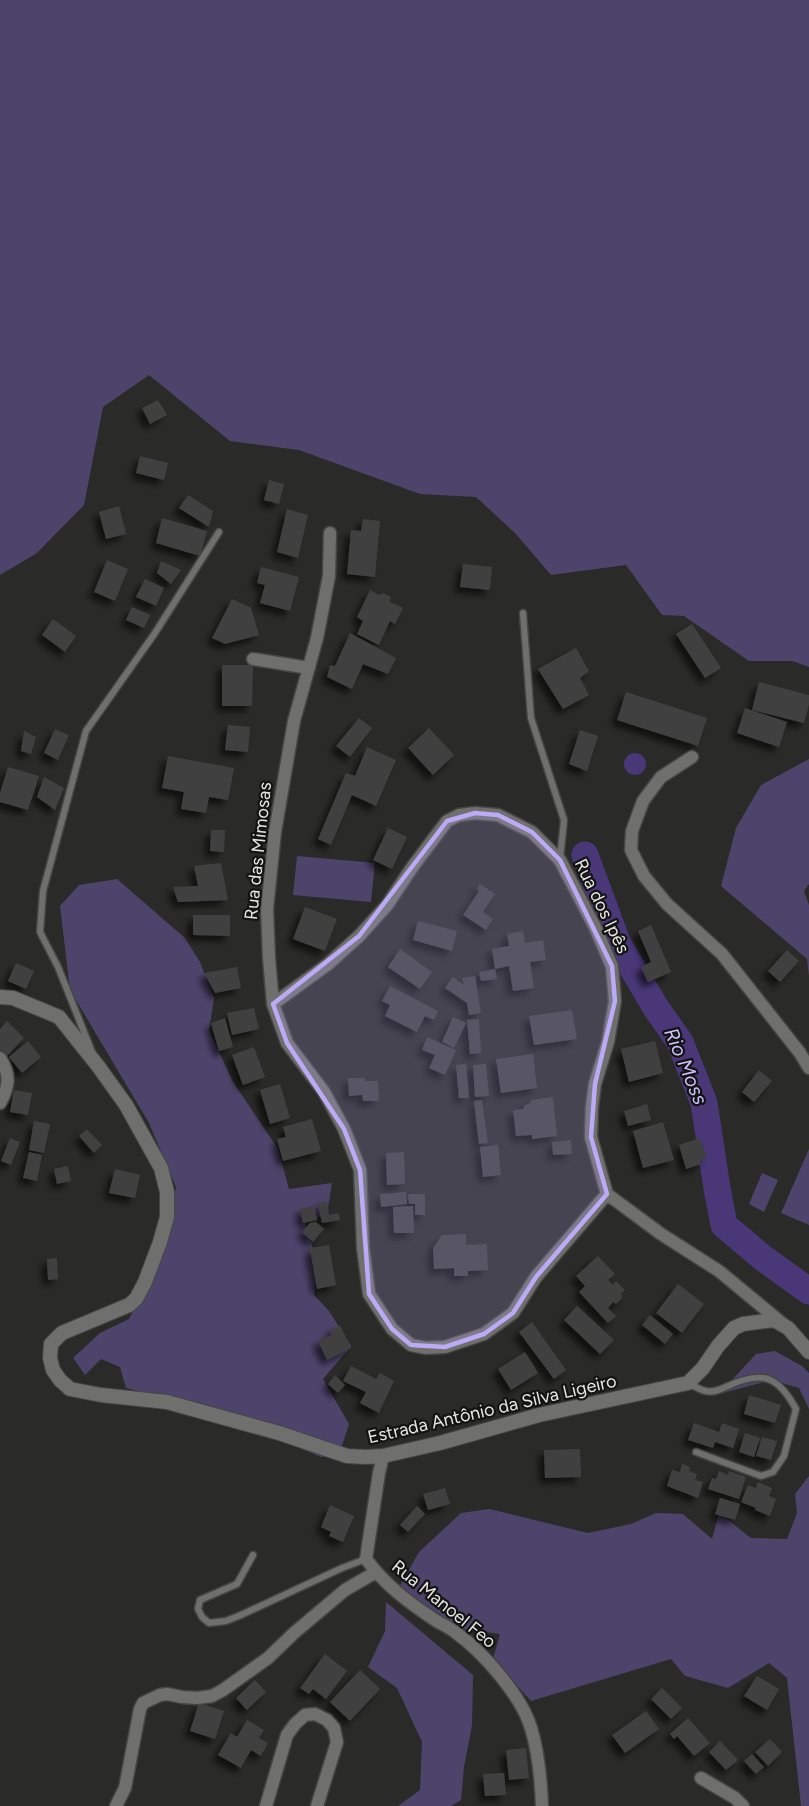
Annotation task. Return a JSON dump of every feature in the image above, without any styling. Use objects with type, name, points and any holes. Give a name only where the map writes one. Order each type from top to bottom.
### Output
[{"type":"street","name":"Rua das Mimosas","points":[[330,533],[329,576],[317,638],[294,721],[274,832],[267,909],[269,958],[273,1004],[287,1043],[324,1092],[344,1129],[360,1170],[363,1248],[369,1294],[392,1329],[411,1345],[426,1348],[445,1347],[484,1334],[513,1313],[536,1277],[607,1194]]},
{"type":"street","points":[[253,659],[309,668]]},
{"type":"street","points":[[692,757],[660,777],[643,801],[632,831],[631,850],[644,876],[667,904],[722,954],[800,1053],[809,1068]]},
{"type":"street","name":"Rua dos Ipês","points":[[273,1004],[328,964],[359,936],[387,905],[412,866],[447,821],[459,815],[498,814],[532,832],[560,860],[595,927],[612,966],[615,1001],[608,1042],[596,1084],[592,1107],[591,1137],[607,1194]]},
{"type":"street","name":"Estrada Antônio da Silva Ligeiro","points":[[0,997],[13,998],[59,1017],[126,1105],[161,1168],[167,1192],[167,1217],[160,1242],[136,1299],[129,1305],[62,1333],[51,1344],[50,1358],[53,1370],[70,1389],[100,1395],[167,1402],[279,1433],[347,1456],[366,1458],[440,1443],[539,1415],[688,1383]]},
{"type":"street","points":[[0,1058],[6,1068],[7,1089],[0,1103]]},
{"type":"street","points":[[607,1194],[662,1234],[719,1271],[788,1328],[809,1352]]},
{"type":"street","points":[[688,1383],[734,1329],[749,1322],[774,1320],[788,1328]]},
{"type":"street","name":"Rua Manoel Feo","points":[[383,1456],[366,1559],[398,1593],[455,1632],[485,1659],[511,1689],[531,1726],[540,1772],[542,1806]]},
{"type":"street","points":[[116,1806],[125,1788],[138,1717],[143,1703],[160,1695],[197,1698],[212,1696],[223,1690],[268,1658],[345,1590],[376,1572]]},
{"type":"street","points":[[266,1806],[287,1735],[305,1715],[315,1714],[327,1720],[334,1728],[337,1742],[317,1806]]},
{"type":"street","points":[[701,1778],[735,1798],[742,1806]]},
{"type":"lane","points":[[98,1066],[58,967],[40,932],[43,891],[86,731],[155,633],[219,532]]},
{"type":"lane","points":[[523,613],[531,718],[564,820],[560,860]]},
{"type":"lane","points":[[688,1383],[706,1392],[718,1391],[747,1378],[766,1377],[785,1390],[796,1409],[784,1456],[773,1472],[761,1476],[696,1452]]},
{"type":"lane","points":[[253,1555],[237,1584],[200,1600],[198,1609],[209,1623],[226,1621],[241,1615],[366,1559]]},
{"type":"highlighted area","points":[[475,813],[498,815],[532,832],[560,860],[612,966],[615,1001],[595,1084],[591,1137],[607,1194],[536,1277],[513,1313],[484,1334],[445,1347],[411,1345],[392,1329],[369,1294],[360,1170],[344,1129],[287,1043],[273,1004],[359,936],[447,821]]},
{"type":"shaded area","points":[[0,0],[809,0],[809,667],[792,661],[749,661],[684,616],[662,615],[626,565],[551,575],[515,533],[476,497],[420,494],[299,450],[230,441],[149,375],[103,407],[84,505],[37,553],[0,575]]},
{"type":"shaded area","points":[[635,753],[643,756],[646,764],[643,772],[635,775],[627,772],[624,764],[627,756]]},
{"type":"shaded area","points":[[809,759],[809,884],[804,891],[809,905],[809,976],[807,959],[721,886],[736,828],[761,785]]},
{"type":"shaded area","points":[[297,856],[375,863],[371,902],[293,895]]},
{"type":"shaded area","points":[[117,879],[185,938],[200,962],[214,998],[209,1030],[233,1082],[278,1149],[289,1189],[332,1183],[327,1214],[305,1222],[318,1266],[314,1295],[329,1311],[351,1346],[323,1379],[349,1424],[339,1455],[321,1457],[208,1409],[126,1388],[120,1367],[101,1359],[85,1375],[73,1358],[100,1333],[129,1319],[167,1241],[176,1187],[149,1123],[70,990],[60,906],[79,885]]},
{"type":"shaded area","points":[[809,1149],[809,1225],[781,1213]]},
{"type":"shaded area","points":[[762,1173],[778,1180],[764,1212],[749,1204]]},
{"type":"shaded area","points":[[775,1351],[802,1366],[809,1373],[809,1409],[799,1388],[771,1380],[719,1394],[756,1354]]},
{"type":"shaded area","points":[[809,1476],[809,1806],[801,1806],[787,1678],[769,1663],[728,1688],[685,1676],[671,1659],[531,1701],[493,1659],[500,1634],[454,1628],[400,1586],[419,1552],[461,1513],[489,1509],[588,1533],[631,1524],[656,1513],[683,1514],[712,1539],[719,1513],[751,1538],[787,1539],[797,1513],[795,1494]]},
{"type":"shaded area","points":[[386,1602],[473,1675],[472,1725],[464,1767],[461,1800],[451,1806],[398,1806],[420,1790],[422,1742],[397,1688],[368,1667],[385,1631]]},
{"type":"building","points":[[158,400],[167,415],[150,424],[142,408]]},
{"type":"building","points":[[140,456],[168,463],[164,480],[136,473]]},
{"type":"building","points":[[269,480],[284,484],[279,504],[264,500]]},
{"type":"building","points":[[188,495],[213,511],[209,527],[179,508]]},
{"type":"building","points":[[119,506],[126,534],[106,539],[99,512]]},
{"type":"building","points":[[287,509],[308,515],[298,558],[277,552]]},
{"type":"building","points":[[162,518],[207,531],[200,556],[156,543]]},
{"type":"building","points":[[363,519],[380,521],[375,577],[347,574],[351,530],[361,531]]},
{"type":"building","points":[[107,560],[128,569],[115,601],[94,592]]},
{"type":"building","points":[[161,561],[181,570],[171,584],[157,573]]},
{"type":"building","points":[[463,564],[492,567],[490,590],[460,587]]},
{"type":"building","points":[[261,567],[299,577],[290,611],[260,603],[265,585],[257,583]]},
{"type":"building","points":[[145,579],[164,588],[156,606],[136,597]]},
{"type":"building","points":[[370,590],[379,595],[383,593],[391,597],[390,602],[403,608],[395,624],[390,621],[379,645],[357,634],[363,621],[357,617]]},
{"type":"building","points":[[232,599],[251,608],[259,635],[225,644],[212,638]]},
{"type":"building","points":[[132,607],[150,615],[144,628],[126,620]]},
{"type":"building","points":[[53,619],[76,636],[65,652],[42,635]]},
{"type":"building","points":[[692,624],[721,668],[705,678],[676,634]]},
{"type":"building","points":[[350,633],[396,658],[388,674],[363,664],[352,689],[327,677],[330,665],[335,666]]},
{"type":"building","points":[[576,648],[589,671],[580,678],[589,695],[563,709],[538,669]]},
{"type":"building","points":[[222,665],[253,665],[252,706],[222,706]]},
{"type":"building","points":[[759,682],[809,695],[804,723],[752,710]]},
{"type":"building","points":[[626,692],[707,718],[698,746],[617,720]]},
{"type":"building","points":[[745,708],[787,722],[779,747],[737,733]]},
{"type":"building","points":[[359,718],[372,728],[350,757],[336,746]]},
{"type":"building","points":[[228,725],[250,727],[248,752],[225,750]]},
{"type":"building","points":[[429,728],[454,755],[433,775],[408,748]]},
{"type":"building","points":[[55,729],[69,735],[58,760],[44,753]]},
{"type":"building","points":[[580,730],[598,736],[587,771],[569,764]]},
{"type":"building","points":[[24,731],[36,737],[31,754],[21,751]]},
{"type":"building","points":[[367,747],[396,760],[376,806],[352,795],[331,845],[318,839],[346,773],[355,776]]},
{"type":"building","points":[[168,756],[234,768],[228,800],[209,797],[206,813],[181,809],[184,792],[162,788]]},
{"type":"building","points":[[8,767],[39,776],[28,810],[0,802],[0,793]]},
{"type":"building","points":[[44,777],[64,788],[55,810],[37,797]]},
{"type":"building","points":[[388,828],[407,837],[392,869],[373,860]]},
{"type":"building","points":[[211,830],[225,830],[224,852],[210,851]]},
{"type":"building","points":[[221,863],[228,900],[178,902],[173,887],[198,886],[194,866]]},
{"type":"building","points":[[480,884],[495,894],[483,912],[493,919],[486,930],[463,915],[479,891],[477,889]]},
{"type":"building","points":[[305,907],[337,919],[325,951],[293,939]]},
{"type":"building","points":[[193,915],[230,915],[230,936],[193,935]]},
{"type":"building","points":[[418,921],[457,931],[452,951],[413,940]]},
{"type":"building","points":[[651,925],[671,972],[648,982],[641,967],[651,962],[638,931]]},
{"type":"building","points":[[523,931],[525,943],[543,940],[546,960],[530,962],[534,988],[513,991],[509,966],[495,969],[492,949],[509,946],[507,934]]},
{"type":"building","points":[[400,949],[432,972],[420,989],[388,967]]},
{"type":"building","points":[[787,950],[799,961],[780,982],[768,971]]},
{"type":"building","points":[[16,963],[34,971],[26,989],[8,981]]},
{"type":"building","points":[[237,967],[241,988],[215,993],[204,973]]},
{"type":"building","points":[[495,969],[497,979],[481,981],[479,972]]},
{"type":"building","points":[[475,976],[481,1013],[469,1015],[467,1003],[445,988],[453,977],[464,985],[462,978]]},
{"type":"building","points":[[390,986],[438,1011],[434,1020],[425,1016],[417,1032],[385,1016],[390,1005],[382,1001]]},
{"type":"building","points":[[254,1008],[259,1029],[232,1035],[227,1013]]},
{"type":"building","points":[[572,1010],[577,1039],[534,1045],[529,1016]]},
{"type":"building","points":[[453,1017],[466,1023],[454,1048],[442,1042]]},
{"type":"building","points":[[225,1018],[233,1047],[219,1051],[211,1023]]},
{"type":"building","points":[[479,1019],[481,1053],[470,1054],[467,1020]]},
{"type":"building","points":[[7,1021],[24,1038],[5,1058],[0,1053],[0,1029]]},
{"type":"building","points":[[427,1037],[456,1050],[445,1075],[429,1068],[435,1055],[422,1050]]},
{"type":"building","points":[[28,1041],[41,1057],[22,1073],[9,1057]]},
{"type":"building","points":[[655,1041],[663,1073],[629,1082],[621,1049]]},
{"type":"building","points":[[254,1047],[265,1077],[243,1085],[232,1055]]},
{"type":"building","points":[[533,1054],[537,1088],[501,1093],[496,1059]]},
{"type":"building","points":[[466,1064],[469,1098],[459,1098],[456,1065]]},
{"type":"building","points":[[486,1064],[489,1096],[475,1097],[473,1065]]},
{"type":"building","points":[[759,1070],[772,1081],[754,1102],[742,1092]]},
{"type":"building","points":[[348,1078],[378,1081],[379,1101],[363,1101],[362,1095],[349,1096]]},
{"type":"building","points":[[280,1084],[290,1118],[270,1124],[260,1090]]},
{"type":"building","points":[[14,1090],[32,1093],[28,1115],[10,1112]]},
{"type":"building","points":[[553,1097],[557,1136],[532,1139],[532,1135],[516,1136],[513,1110],[523,1109],[531,1100]]},
{"type":"building","points":[[482,1100],[488,1143],[479,1144],[474,1101]]},
{"type":"building","points":[[647,1104],[651,1120],[628,1126],[624,1111]]},
{"type":"building","points":[[312,1119],[321,1151],[283,1161],[277,1139],[286,1137],[283,1127]]},
{"type":"building","points":[[34,1121],[50,1124],[44,1153],[29,1150]]},
{"type":"building","points":[[663,1122],[674,1160],[643,1168],[633,1131]]},
{"type":"building","points":[[87,1129],[102,1145],[94,1153],[79,1136]]},
{"type":"building","points":[[10,1138],[20,1142],[11,1165],[1,1161]]},
{"type":"building","points":[[700,1138],[707,1158],[700,1160],[701,1164],[686,1169],[679,1145]]},
{"type":"building","points":[[571,1140],[572,1154],[553,1155],[552,1142]]},
{"type":"building","points":[[498,1145],[501,1175],[483,1177],[480,1147]]},
{"type":"building","points":[[29,1152],[42,1155],[37,1181],[23,1178]]},
{"type":"building","points":[[404,1152],[405,1184],[387,1185],[386,1153]]},
{"type":"building","points":[[68,1166],[71,1181],[57,1184],[54,1169]]},
{"type":"building","points":[[115,1169],[140,1175],[135,1198],[109,1193]]},
{"type":"building","points":[[406,1192],[407,1204],[381,1207],[380,1194]]},
{"type":"building","points":[[408,1194],[425,1194],[425,1215],[415,1215],[415,1204],[409,1204]]},
{"type":"building","points":[[327,1201],[329,1215],[339,1213],[340,1220],[322,1223],[318,1203]]},
{"type":"building","points":[[314,1206],[317,1220],[303,1223],[300,1209]]},
{"type":"building","points":[[413,1206],[414,1233],[394,1233],[393,1207]]},
{"type":"building","points":[[316,1222],[324,1229],[313,1242],[302,1232],[310,1223]]},
{"type":"building","points":[[466,1234],[466,1245],[487,1244],[488,1270],[468,1271],[468,1276],[454,1276],[454,1268],[434,1269],[433,1248],[442,1235]]},
{"type":"building","points":[[329,1245],[336,1285],[317,1289],[310,1248]]},
{"type":"building","points":[[598,1256],[615,1274],[608,1280],[613,1285],[616,1281],[625,1290],[621,1294],[622,1298],[616,1304],[613,1302],[608,1308],[616,1316],[608,1323],[579,1292],[585,1286],[576,1276]]},
{"type":"building","points":[[57,1258],[58,1279],[48,1280],[47,1259]]},
{"type":"building","points":[[678,1284],[704,1304],[682,1333],[656,1313]]},
{"type":"building","points":[[577,1306],[614,1340],[600,1354],[564,1320]]},
{"type":"building","points":[[650,1315],[673,1334],[665,1344],[642,1325]]},
{"type":"building","points":[[532,1322],[566,1370],[554,1379],[519,1332]]},
{"type":"building","points":[[340,1325],[351,1348],[327,1360],[318,1341],[332,1335],[330,1330]]},
{"type":"building","points":[[525,1352],[538,1373],[511,1390],[498,1369]]},
{"type":"building","points":[[351,1366],[376,1379],[380,1373],[394,1381],[379,1413],[360,1403],[366,1392],[343,1381]]},
{"type":"building","points":[[335,1375],[345,1385],[338,1393],[328,1384]]},
{"type":"building","points":[[749,1395],[781,1405],[775,1423],[744,1414]]},
{"type":"building","points":[[694,1423],[719,1432],[722,1423],[739,1429],[733,1448],[715,1442],[713,1448],[688,1440]]},
{"type":"building","points":[[745,1433],[760,1438],[754,1457],[739,1452]]},
{"type":"building","points":[[762,1437],[777,1441],[771,1460],[756,1456]]},
{"type":"building","points":[[580,1449],[581,1477],[545,1478],[544,1450]]},
{"type":"building","points":[[682,1464],[690,1467],[689,1471],[697,1474],[695,1480],[703,1482],[698,1498],[667,1486],[672,1470],[680,1472]]},
{"type":"building","points":[[719,1471],[728,1475],[729,1471],[746,1477],[739,1499],[708,1489],[712,1478],[716,1479]]},
{"type":"building","points":[[758,1482],[772,1488],[769,1496],[776,1499],[770,1516],[741,1502],[748,1485],[756,1488]]},
{"type":"building","points":[[445,1488],[450,1504],[428,1510],[423,1494]]},
{"type":"building","points":[[720,1498],[740,1504],[735,1520],[715,1514]]},
{"type":"building","points":[[330,1505],[354,1516],[343,1542],[329,1536],[331,1532],[321,1527]]},
{"type":"building","points":[[417,1506],[425,1514],[408,1532],[400,1525]]},
{"type":"building","points":[[325,1654],[347,1671],[326,1699],[313,1689],[309,1694],[300,1688]]},
{"type":"building","points":[[360,1670],[380,1689],[350,1721],[330,1702]]},
{"type":"building","points":[[757,1676],[779,1689],[767,1710],[744,1696]]},
{"type":"building","points":[[255,1680],[266,1692],[247,1710],[236,1698]]},
{"type":"building","points":[[662,1688],[682,1708],[671,1719],[651,1699]]},
{"type":"building","points":[[199,1703],[224,1711],[215,1739],[190,1731]]},
{"type":"building","points":[[646,1711],[659,1729],[625,1753],[612,1735]]},
{"type":"building","points":[[688,1718],[710,1743],[694,1756],[677,1736],[674,1739],[670,1734]]},
{"type":"building","points":[[247,1720],[264,1730],[259,1738],[268,1743],[261,1756],[251,1750],[241,1768],[218,1755],[231,1733],[237,1737]]},
{"type":"building","points":[[770,1739],[782,1752],[768,1766],[755,1752]]},
{"type":"building","points":[[720,1741],[738,1760],[726,1770],[709,1752]]},
{"type":"building","points":[[526,1748],[529,1778],[509,1780],[506,1750]]},
{"type":"building","points":[[752,1754],[764,1767],[756,1774],[744,1761]]},
{"type":"building","points":[[504,1773],[506,1795],[485,1796],[483,1774]]},
{"type":"waterway","name":"Rio Moss","points":[[585,855],[617,942],[656,1008],[680,1042],[704,1103],[724,1225],[763,1258],[809,1291]]}]
